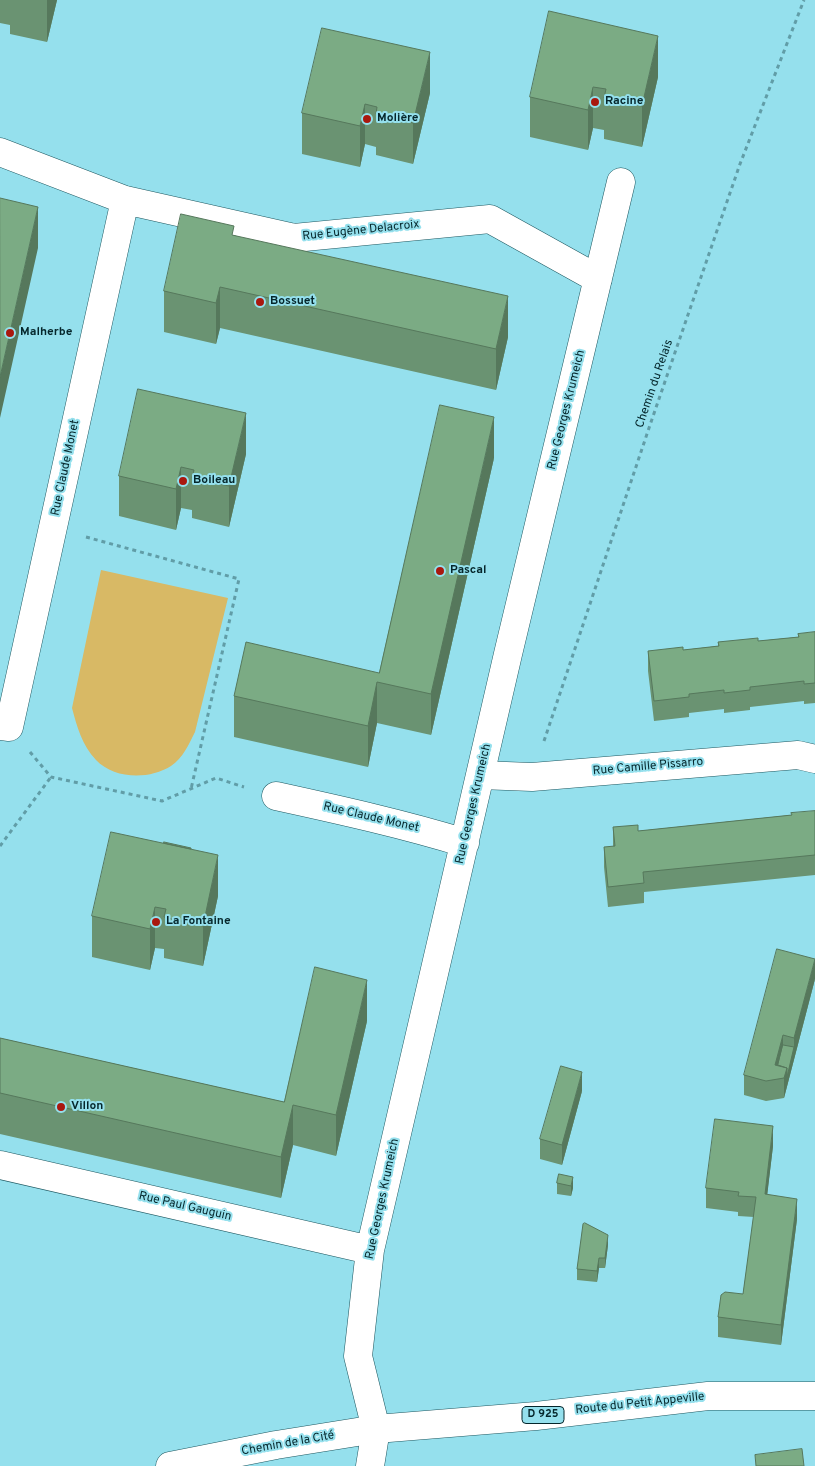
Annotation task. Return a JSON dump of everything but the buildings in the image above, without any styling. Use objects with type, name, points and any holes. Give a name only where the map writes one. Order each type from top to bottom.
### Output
[{"type":"street","name":"Rue Eugène Delacroix","points":[[0,152],[125,200],[294,238],[490,218],[598,279]]},
{"type":"street","name":"Rue Georges Krumeich","points":[[376,1429],[358,1356],[370,1250],[466,843],[480,775],[621,182]]},
{"type":"street","name":"Rue Claude Monet","points":[[4,726],[53,528],[125,200]]},
{"type":"street","name":"Rue Camille Pissarro","points":[[480,775],[532,777],[798,755],[815,759]]},
{"type":"street","name":"Rue Claude Monet","points":[[276,796],[370,817],[466,843]]},
{"type":"street","name":"Rue Paul Gauguin","points":[[0,1165],[370,1250]]},
{"type":"street","name":"Route du Petit Appeville","points":[[376,1429],[536,1416],[708,1396],[815,1396]]},
{"type":"street","name":"Chemin de la Cité","points":[[170,1466],[276,1445],[376,1429]]},
{"type":"street","points":[[370,1466],[376,1429]]},
{"type":"path","name":"Chemin du Relais","points":[[532,777],[740,164],[804,0]]},
{"type":"path","points":[[53,528],[240,580],[191,789]]},
{"type":"path","points":[[4,726],[52,777],[162,801],[216,778],[276,796]]},
{"type":"path","points":[[0,846],[52,777]]},
{"type":"shaded area","points":[[101,570],[228,598],[195,732],[175,763],[153,774],[122,774],[103,766],[91,754],[84,742],[72,708]]},
{"type":"place","name":"Racine","points":[[595,102]]},
{"type":"place","name":"Molière","points":[[367,119]]},
{"type":"place","name":"Bossuet","points":[[260,302]]},
{"type":"place","name":"Malherbe","points":[[10,333]]},
{"type":"place","name":"Boileau","points":[[183,481]]},
{"type":"place","name":"Pascal","points":[[440,571]]},
{"type":"place","name":"La Fontaine","points":[[156,922]]},
{"type":"place","name":"Villon","points":[[61,1107]]}]
